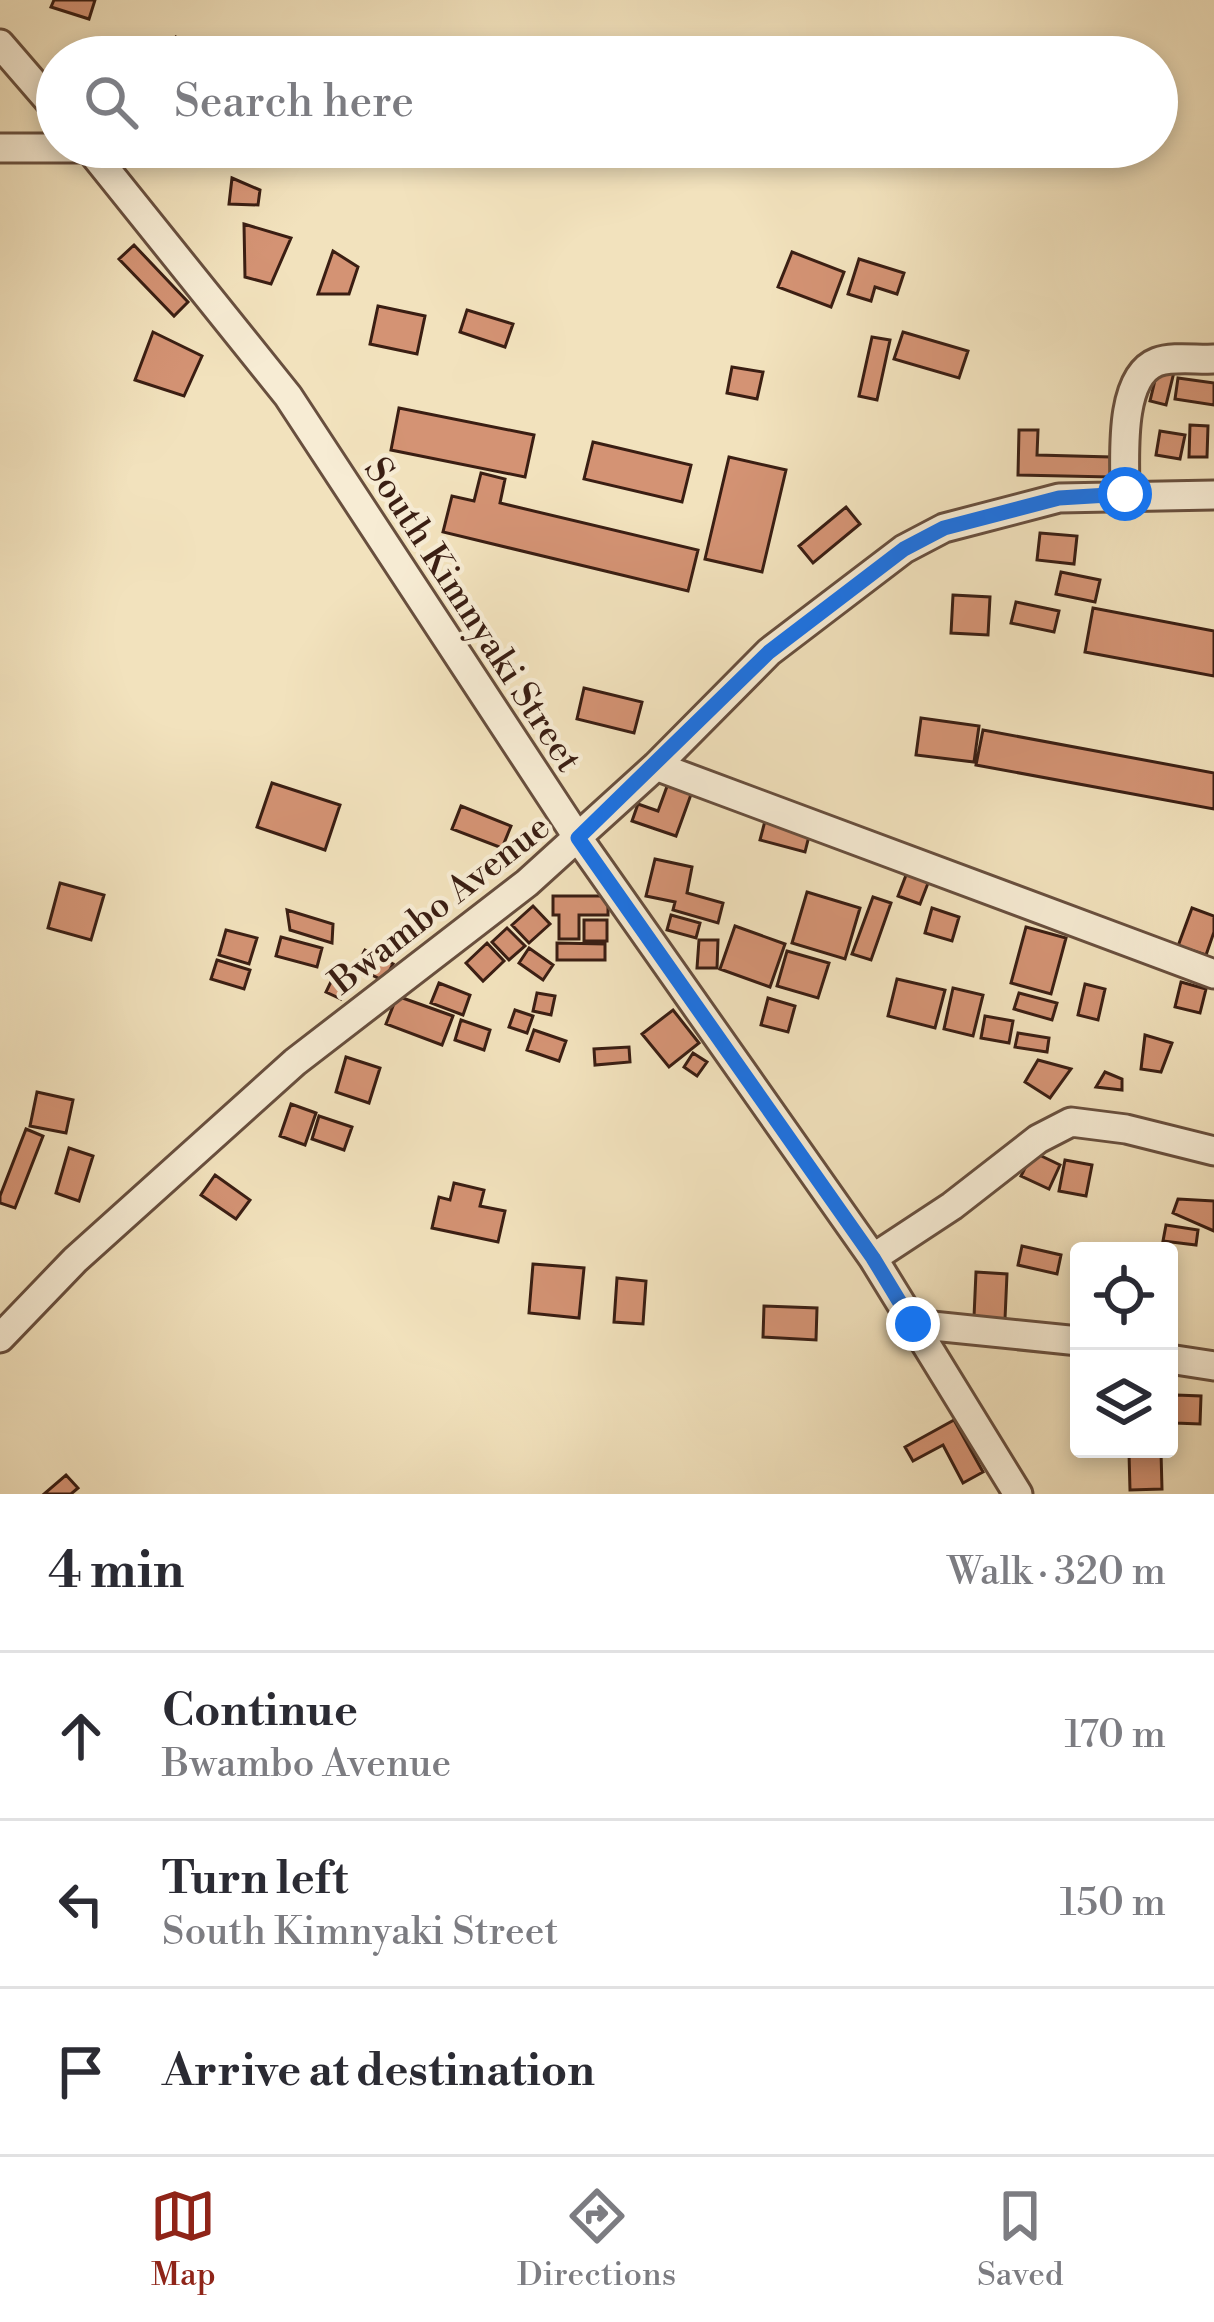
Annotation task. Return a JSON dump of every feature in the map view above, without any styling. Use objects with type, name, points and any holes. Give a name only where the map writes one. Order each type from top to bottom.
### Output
[{"type":"street","points":[[0,44],[36,86]]},
{"type":"street","points":[[0,148],[36,148]]},
{"type":"street","name":"South Kimnyaki Street","points":[[105,168],[288,396],[578,838],[873,1258],[1018,1494]]},
{"type":"street","points":[[1125,494],[1124,437],[1136,384],[1148,367],[1163,360],[1214,359]]},
{"type":"street","name":"Bwambo Avenue","points":[[0,1338],[75,1260],[295,1062],[527,884],[656,766],[769,652],[904,549],[944,528],[1059,498],[1214,495]]},
{"type":"street","points":[[656,766],[1214,974]]},
{"type":"street","points":[[873,1258],[952,1206],[1038,1139],[1071,1122],[1107,1125],[1214,1151]]},
{"type":"street","points":[[913,1324],[1070,1340]]},
{"type":"street","points":[[1178,1360],[1214,1366]]},
{"type":"building","points":[[54,0],[95,0],[89,19],[51,7]]},
{"type":"building","points":[[232,178],[260,190],[258,205],[229,204]]},
{"type":"building","points":[[244,224],[291,238],[271,284],[245,277]]},
{"type":"building","points":[[134,245],[188,302],[174,316],[119,259]]},
{"type":"building","points":[[333,251],[358,267],[349,294],[318,294]]},
{"type":"building","points":[[792,252],[844,272],[831,307],[778,287]]},
{"type":"building","points":[[859,259],[904,273],[897,294],[875,287],[871,301],[848,294]]},
{"type":"building","points":[[378,306],[425,316],[417,354],[370,344]]},
{"type":"building","points":[[467,310],[513,324],[505,347],[460,332]]},
{"type":"building","points":[[153,332],[202,356],[184,396],[135,380]]},
{"type":"building","points":[[903,332],[968,351],[959,378],[894,359]]},
{"type":"building","points":[[872,337],[890,340],[877,400],[859,396]]},
{"type":"building","points":[[732,367],[763,372],[757,399],[727,393]]},
{"type":"building","points":[[1158,368],[1174,372],[1166,405],[1150,401]]},
{"type":"building","points":[[1178,378],[1214,383],[1214,405],[1175,399]]},
{"type":"building","points":[[399,408],[534,435],[525,477],[391,450]]},
{"type":"building","points":[[1190,425],[1208,426],[1207,457],[1189,457]]},
{"type":"building","points":[[1019,430],[1038,430],[1037,455],[1111,457],[1111,477],[1018,475]]},
{"type":"building","points":[[1160,431],[1185,435],[1180,459],[1156,455]]},
{"type":"building","points":[[593,442],[691,465],[682,502],[584,479]]},
{"type":"building","points":[[729,457],[786,470],[762,572],[705,559]]},
{"type":"building","points":[[481,473],[505,479],[500,503],[698,550],[688,591],[443,532],[452,496],[474,501]]},
{"type":"building","points":[[846,507],[860,524],[813,563],[799,546]]},
{"type":"building","points":[[1040,533],[1077,536],[1074,564],[1037,560]]},
{"type":"building","points":[[1061,572],[1100,580],[1095,602],[1056,594]]},
{"type":"building","points":[[953,595],[990,597],[988,635],[951,633]]},
{"type":"building","points":[[1016,602],[1059,611],[1054,632],[1011,623]]},
{"type":"building","points":[[1093,608],[1214,631],[1214,676],[1085,652]]},
{"type":"building","points":[[584,688],[642,702],[634,733],[577,719]]},
{"type":"building","points":[[921,718],[979,726],[974,762],[916,755]]},
{"type":"building","points":[[983,730],[1214,773],[1214,809],[976,765]]},
{"type":"building","points":[[669,781],[693,789],[676,836],[632,821],[638,804],[658,811]]},
{"type":"building","points":[[272,783],[340,805],[325,850],[257,827]]},
{"type":"building","points":[[461,806],[511,826],[502,848],[452,829]]},
{"type":"building","points":[[766,817],[811,828],[805,852],[760,840]]},
{"type":"building","points":[[655,859],[692,867],[687,893],[723,903],[718,923],[673,910],[675,902],[646,896]]},
{"type":"building","points":[[908,870],[930,878],[920,904],[898,896]]},
{"type":"building","points":[[60,883],[104,895],[91,940],[48,928]]},
{"type":"building","points":[[807,892],[860,908],[845,959],[792,943]]},
{"type":"building","points":[[553,896],[608,896],[608,915],[579,915],[579,939],[559,939]]},
{"type":"building","points":[[873,897],[891,903],[871,960],[852,954]]},
{"type":"building","points":[[533,906],[550,924],[529,943],[512,925]]},
{"type":"building","points":[[932,908],[959,917],[952,941],[925,933]]},
{"type":"building","points":[[1192,908],[1214,916],[1206,955],[1178,946]]},
{"type":"building","points":[[287,910],[333,924],[332,943],[290,930]]},
{"type":"building","points":[[671,915],[700,923],[696,938],[667,930]]},
{"type":"building","points":[[584,920],[607,920],[607,941],[584,941]]},
{"type":"building","points":[[735,926],[785,944],[770,987],[720,969]]},
{"type":"building","points":[[1026,927],[1066,938],[1051,994],[1011,983]]},
{"type":"building","points":[[507,928],[525,946],[509,960],[492,942]]},
{"type":"building","points":[[226,930],[257,938],[249,964],[219,955]]},
{"type":"building","points":[[281,937],[322,948],[317,967],[276,956]]},
{"type":"building","points":[[699,940],[718,940],[717,968],[697,968]]},
{"type":"building","points":[[487,943],[504,961],[483,981],[466,963]]},
{"type":"building","points":[[557,943],[605,944],[605,960],[557,960]]},
{"type":"building","points":[[529,948],[553,965],[543,980],[519,963]]},
{"type":"building","points":[[365,950],[393,964],[384,981],[356,967]]},
{"type":"building","points":[[787,951],[829,963],[818,998],[777,986]]},
{"type":"building","points":[[217,960],[250,970],[244,989],[211,979]]},
{"type":"building","points":[[338,967],[353,975],[341,999],[326,992]]},
{"type":"building","points":[[897,979],[945,990],[935,1028],[888,1016]]},
{"type":"building","points":[[1181,982],[1206,989],[1200,1013],[1175,1007]]},
{"type":"building","points":[[439,983],[470,995],[463,1015],[431,1003]]},
{"type":"building","points":[[1085,984],[1105,989],[1098,1020],[1078,1015]]},
{"type":"building","points":[[953,988],[983,995],[973,1036],[944,1029]]},
{"type":"building","points":[[537,993],[555,996],[551,1015],[533,1011]]},
{"type":"building","points":[[1019,993],[1057,1003],[1052,1020],[1014,1009]]},
{"type":"building","points":[[397,996],[453,1016],[442,1045],[386,1024]]},
{"type":"building","points":[[768,998],[795,1006],[788,1032],[761,1025]]},
{"type":"building","points":[[515,1010],[533,1016],[527,1033],[509,1027]]},
{"type":"building","points":[[673,1010],[699,1043],[669,1067],[642,1034]]},
{"type":"building","points":[[985,1016],[1013,1021],[1009,1043],[981,1038]]},
{"type":"building","points":[[461,1020],[490,1030],[484,1050],[455,1040]]},
{"type":"building","points":[[534,1030],[566,1041],[559,1061],[527,1050]]},
{"type":"building","points":[[1018,1033],[1049,1038],[1047,1052],[1015,1047]]},
{"type":"building","points":[[1145,1035],[1172,1043],[1161,1072],[1141,1069]]},
{"type":"building","points":[[629,1047],[630,1062],[595,1065],[594,1049]]},
{"type":"building","points":[[693,1053],[707,1062],[697,1076],[684,1067]]},
{"type":"building","points":[[346,1057],[380,1068],[369,1103],[336,1092]]},
{"type":"building","points":[[1038,1060],[1071,1069],[1050,1098],[1025,1082]]},
{"type":"building","points":[[1105,1072],[1122,1079],[1122,1090],[1096,1087]]},
{"type":"building","points":[[37,1092],[73,1100],[66,1133],[30,1126]]},
{"type":"building","points":[[291,1104],[316,1113],[305,1145],[280,1136]]},
{"type":"building","points":[[319,1116],[352,1127],[344,1150],[312,1139]]},
{"type":"building","points":[[26,1129],[43,1136],[15,1208],[0,1203],[0,1196]]},
{"type":"building","points":[[69,1148],[93,1156],[79,1201],[56,1193]]},
{"type":"building","points":[[1033,1152],[1060,1165],[1049,1189],[1021,1176]]},
{"type":"building","points":[[1065,1160],[1092,1165],[1086,1196],[1059,1191]]},
{"type":"building","points":[[215,1175],[250,1200],[236,1219],[201,1195]]},
{"type":"building","points":[[454,1183],[484,1190],[480,1206],[505,1211],[498,1242],[432,1228],[439,1197],[450,1200]]},
{"type":"building","points":[[1178,1199],[1214,1201],[1214,1231],[1173,1213]]},
{"type":"building","points":[[1166,1225],[1198,1230],[1196,1245],[1163,1241]]},
{"type":"building","points":[[1022,1246],[1061,1255],[1057,1274],[1018,1265]]},
{"type":"building","points":[[533,1264],[584,1268],[579,1318],[529,1313]]},
{"type":"building","points":[[976,1272],[1007,1274],[1005,1319],[974,1317]]},
{"type":"building","points":[[617,1278],[646,1281],[643,1324],[614,1322]]},
{"type":"building","points":[[764,1306],[817,1308],[816,1340],[763,1337]]},
{"type":"building","points":[[1178,1395],[1201,1396],[1200,1424],[1178,1423]]},
{"type":"building","points":[[954,1420],[983,1472],[963,1483],[943,1445],[913,1461],[905,1447]]},
{"type":"building","points":[[1129,1458],[1161,1458],[1162,1489],[1130,1490]]},
{"type":"building","points":[[66,1475],[78,1488],[71,1494],[44,1494]]},
{"type":"route","points":[[913,1324],[873,1258],[578,838],[769,652],[904,549],[944,528],[1059,498],[1125,494]]}]
